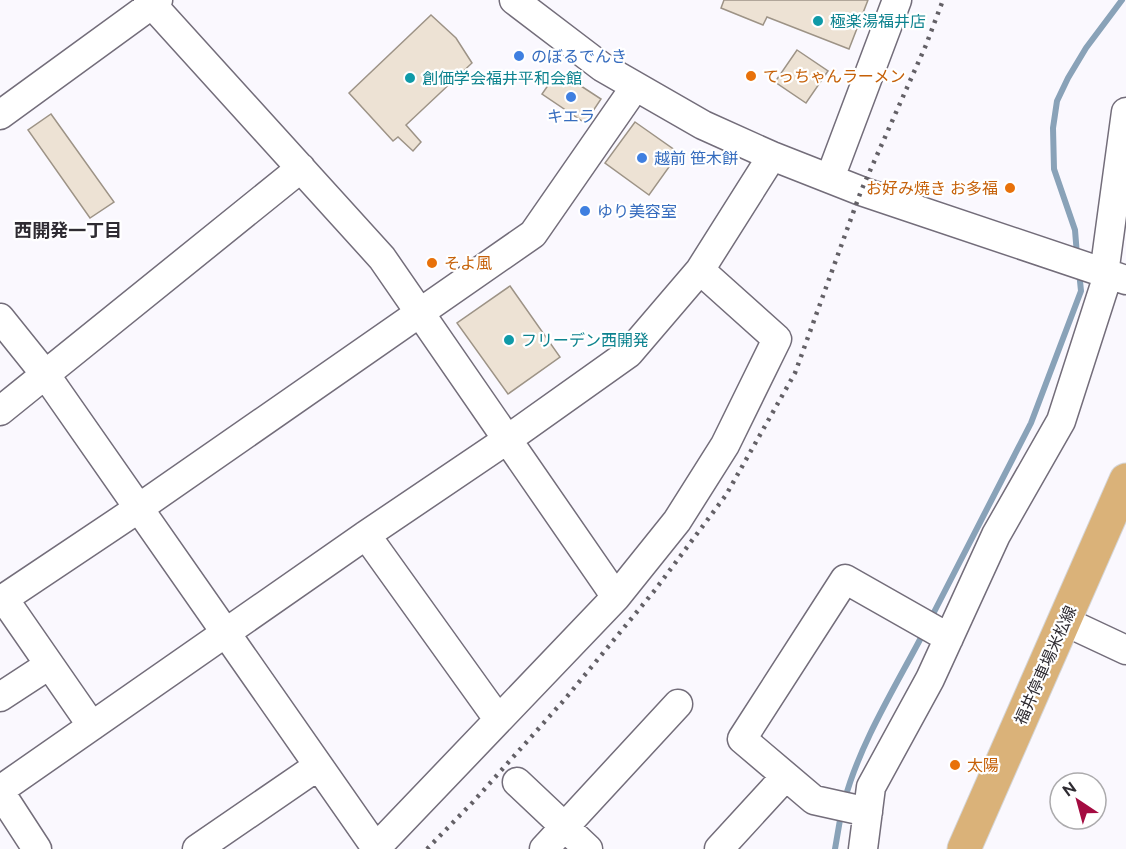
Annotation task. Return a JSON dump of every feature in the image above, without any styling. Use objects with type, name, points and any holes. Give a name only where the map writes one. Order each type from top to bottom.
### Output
[{"type":"main road","name":"福井停車場米松線","points":[[964,849],[1126,480]]},
{"type":"street","points":[[514,0],[602,67],[703,125],[772,156],[861,191],[1113,277]]},
{"type":"street","points":[[830,178],[897,0]]},
{"type":"street","points":[[0,115],[153,2],[382,258],[616,597]]},
{"type":"street","points":[[92,726],[49,665],[4,591],[139,508],[533,234],[635,87]]},
{"type":"street","points":[[863,849],[871,787],[930,680],[996,535],[1061,421],[1113,277],[1126,112]]},
{"type":"street","points":[[38,849],[0,791],[629,353],[700,270],[772,156]]},
{"type":"street","points":[[0,411],[301,168]]},
{"type":"street","points":[[0,318],[45,375],[375,848],[616,597],[677,521],[725,446],[777,339],[700,270]]},
{"type":"street","points":[[366,535],[498,719]]},
{"type":"street","points":[[868,812],[814,800],[784,777],[742,739],[845,579],[949,638]]},
{"type":"street","points":[[1064,621],[1126,650]]},
{"type":"street","points":[[0,698],[49,665]]},
{"type":"street","points":[[544,849],[678,704]]},
{"type":"street","points":[[197,849],[318,766]]},
{"type":"street","points":[[720,849],[784,777]]},
{"type":"street","points":[[517,782],[588,849]]},
{"type":"building","name":"極楽湯福井店","points":[[724,0],[868,0],[849,49],[767,17],[763,25],[721,8]]},
{"type":"building","name":"創価学会福井平和会館","points":[[431,15],[456,38],[472,63],[406,125],[421,142],[413,151],[398,137],[393,141],[349,93]]},
{"type":"building","points":[[797,50],[828,71],[806,103],[775,82]]},
{"type":"building","name":"キエラ","points":[[558,71],[601,99],[585,123],[542,94]]},
{"type":"building","points":[[51,114],[114,202],[90,218],[28,130]]},
{"type":"building","name":"越前 笹木餅","points":[[635,122],[679,153],[649,195],[605,163]]},
{"type":"building","name":"フリーデン西開発","points":[[510,286],[560,357],[508,394],[457,323]]},
{"type":"waterway","points":[[1077,255],[1075,230],[1054,169],[1053,128],[1057,101],[1086,48],[1122,0]]},
{"type":"waterway","points":[[930,620],[1031,423],[1081,291],[1079,271]]},
{"type":"waterway","points":[[845,799],[869,735],[924,632]]},
{"type":"waterway","points":[[835,849],[841,814]]},
{"type":"railway","points":[[427,849],[473,802],[565,699],[655,590],[726,495],[795,373],[861,191],[926,45],[943,0]]},
{"type":"place","name":"極楽湯福井店","points":[[818,21]]},
{"type":"place","name":"のぼるでんき","points":[[519,56]]},
{"type":"place","name":"てっちゃんラーメン","points":[[751,76]]},
{"type":"place","name":"創価学会福井平和会館","points":[[410,78]]},
{"type":"place","name":"キエラ","points":[[571,97]]},
{"type":"place","name":"越前 笹木餅","points":[[642,158]]},
{"type":"place","name":"お好み焼き お多福","points":[[1010,188]]},
{"type":"place","name":"ゆり美容室","points":[[585,211]]},
{"type":"place","name":"そよ風","points":[[432,263]]},
{"type":"place","name":"フリーデン西開発","points":[[509,340]]},
{"type":"place","name":"太陽","points":[[955,765]]},
{"type":"district","name":"西開発一丁目","points":[[68,231]]}]
